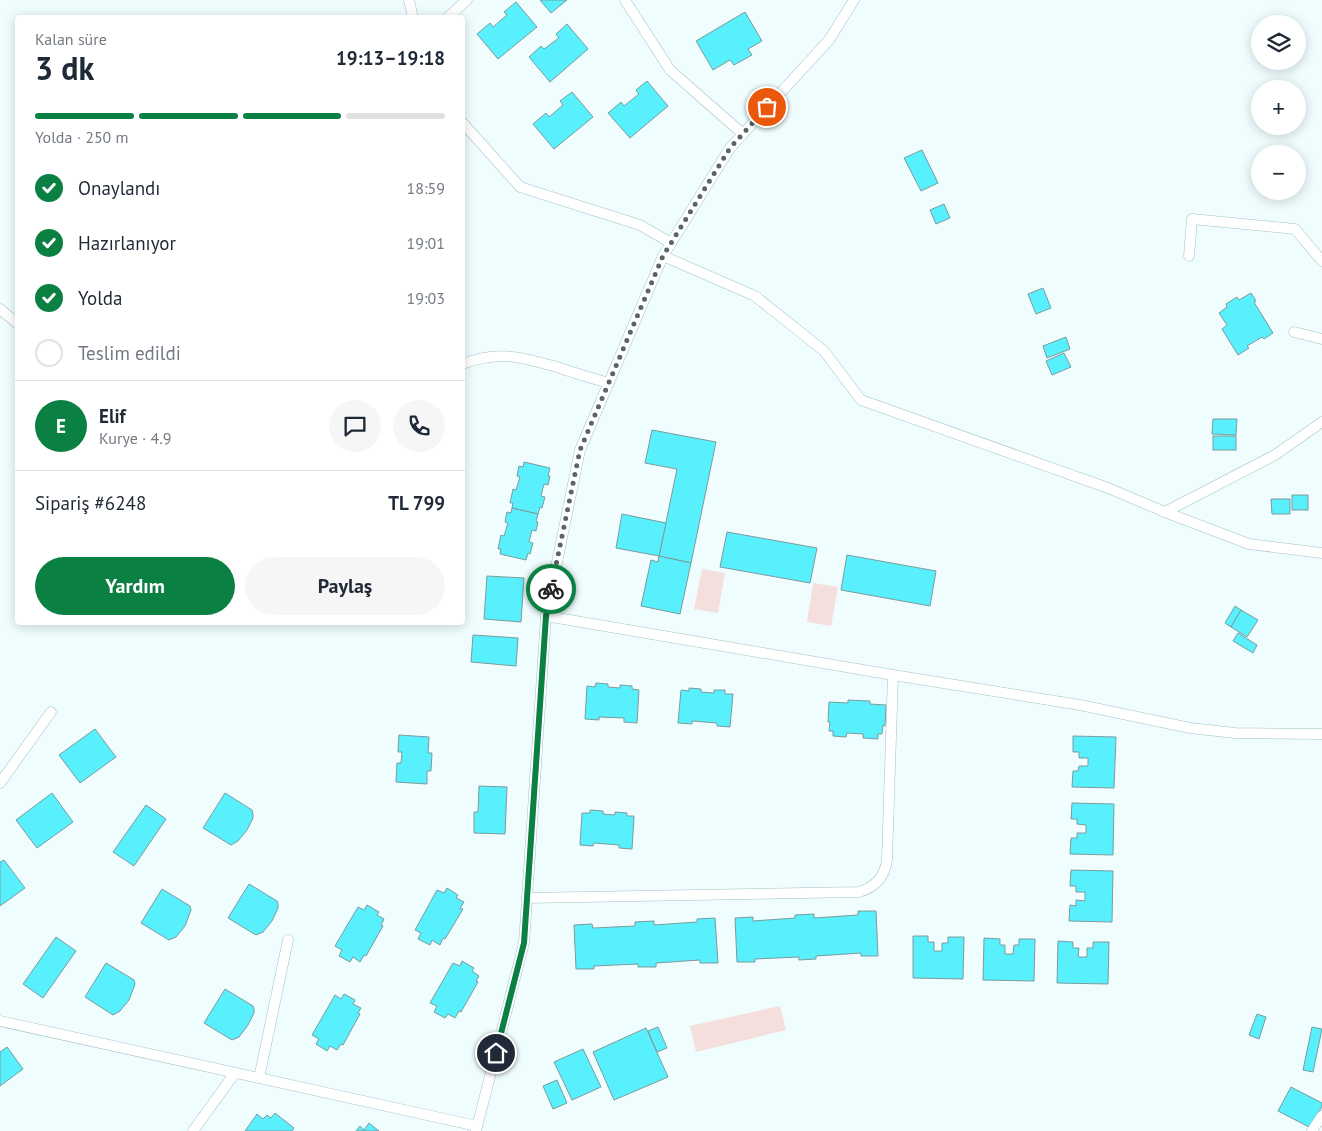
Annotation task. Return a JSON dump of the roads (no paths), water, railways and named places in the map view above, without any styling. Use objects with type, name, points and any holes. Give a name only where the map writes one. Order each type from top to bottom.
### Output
[{"type":"street","points":[[410,0],[412,15]]},
{"type":"street","points":[[450,15],[468,0]]},
{"type":"street","points":[[625,0],[670,70],[743,134]]},
{"type":"street","points":[[0,1021],[260,1078],[477,1129],[524,943],[546,616],[580,450],[663,256],[671,242],[730,148],[828,40],[854,0]]},
{"type":"street","points":[[465,125],[520,187],[640,225],[671,242]]},
{"type":"street","points":[[1189,256],[1192,219],[1295,229],[1322,261]]},
{"type":"street","points":[[663,256],[755,296],[824,351],[861,400],[1108,488],[1249,544],[1322,553]]},
{"type":"street","points":[[0,309],[15,322]]},
{"type":"street","points":[[1294,332],[1322,340]]},
{"type":"street","points":[[465,363],[483,357],[520,356],[609,383]]},
{"type":"street","points":[[1165,512],[1275,455],[1322,422]]},
{"type":"street","points":[[546,616],[893,676],[1080,705],[1190,728],[1235,733],[1322,734]]},
{"type":"street","points":[[527,898],[859,892],[870,888],[880,880],[887,860],[893,676]]},
{"type":"street","points":[[0,783],[51,712]]},
{"type":"street","points":[[260,1078],[288,940]]},
{"type":"street","points":[[193,1131],[235,1073]]},
{"type":"street","points":[[1312,1131],[1322,1116]]}]
